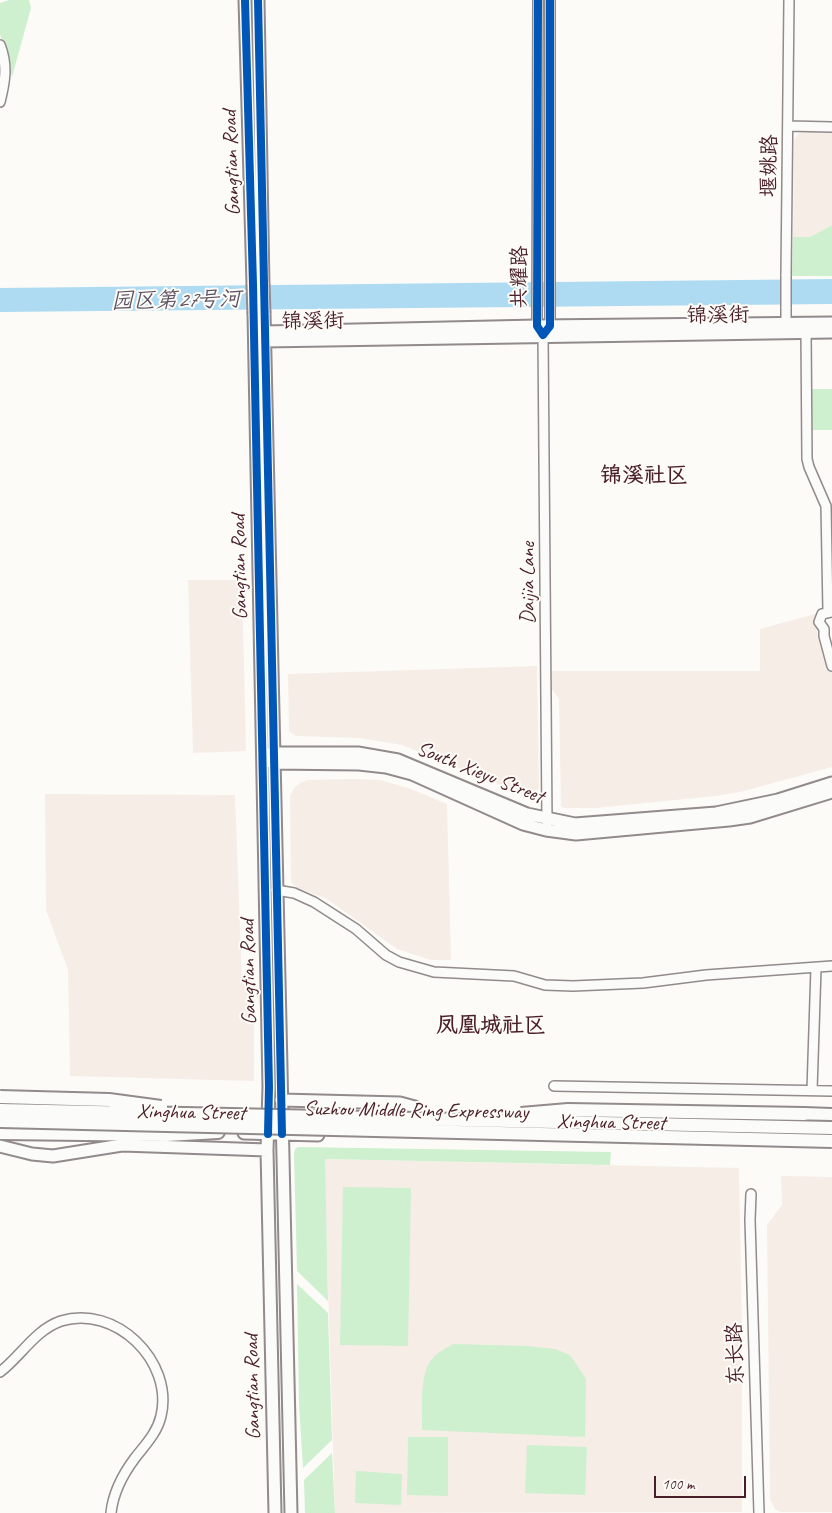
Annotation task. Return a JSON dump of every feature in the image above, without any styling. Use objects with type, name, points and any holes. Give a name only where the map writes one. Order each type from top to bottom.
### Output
[{"type":"highway","points":[[0,1097],[109,1100],[218,1115]]},
{"type":"highway","name":"Suzhou Middle Ring Expressway","points":[[0,1110],[832,1128]]},
{"type":"highway","points":[[452,1119],[568,1110],[832,1115]]},
{"type":"highway","name":"Suzhou Middle Ring Expressway","points":[[0,1122],[832,1141]]},
{"type":"highway","points":[[0,1133],[167,1135],[218,1132]]},
{"type":"main road","name":"Gangtian Road","points":[[245,0],[261,337],[269,758],[267,1150],[275,1513]]},
{"type":"main road","name":"Gangtian Road","points":[[258,0],[258,284]]},
{"type":"main road","name":"锦溪街","points":[[261,337],[543,329],[786,328],[832,323]]},
{"type":"main road","name":"锦溪街","points":[[786,328],[806,332],[832,332]]},
{"type":"main road","name":"Gangtian Road","points":[[269,758],[276,890],[291,1513]]},
{"type":"main road","name":"South Xieyu Street","points":[[269,758],[386,767],[412,774],[523,824],[597,824],[716,813],[760,805],[832,783]]},
{"type":"main road","name":"South Xieyu Street","points":[[547,825],[584,834],[704,824],[750,816],[832,792]]},
{"type":"main road","name":"Xinghua Street","points":[[0,1105],[268,1111],[282,1106],[400,1103],[415,1107],[426,1115],[832,1123]]},
{"type":"main road","name":"Xinghua Street","points":[[0,1128],[832,1147]]},
{"type":"main road","points":[[0,1146],[32,1154],[53,1156],[122,1144],[267,1150]]},
{"type":"street","name":"共耀路","points":[[538,0],[537,308],[543,329]]},
{"type":"street","name":"共耀路","points":[[543,329],[550,308],[550,0]]},
{"type":"street","name":"堰姚路","points":[[786,328],[789,0]]},
{"type":"street","points":[[0,45],[4,54],[6,70],[0,102]]},
{"type":"street","points":[[788,126],[832,127]]},
{"type":"street","name":"Daijia Lane","points":[[543,329],[547,825]]},
{"type":"street","points":[[806,332],[808,467],[826,506],[830,612],[822,614],[819,619],[820,625],[828,629],[824,636],[832,666]]},
{"type":"street","points":[[276,890],[294,893],[314,902],[356,929],[386,955],[399,962],[434,972],[514,976],[545,985],[573,986],[643,983],[706,975],[832,966]]},
{"type":"street","points":[[812,1090],[816,968]]},
{"type":"street","points":[[554,1086],[832,1091]]},
{"type":"street","name":"东长路","points":[[752,1194],[750,1220],[758,1513]]},
{"type":"street","points":[[0,1372],[44,1330],[70,1319],[88,1318],[108,1322],[128,1332],[140,1346],[150,1360],[160,1382],[162,1415],[153,1436],[134,1460],[116,1489],[111,1513]]},
{"type":"shaded area","points":[[805,130],[832,131],[832,225],[810,237],[793,237],[794,141],[798,134]]},
{"type":"shaded area","points":[[188,580],[242,580],[246,751],[193,753]]},
{"type":"shaded area","points":[[815,614],[816,629],[827,670],[832,670],[832,767],[740,792],[715,796],[596,808],[564,808],[561,806],[559,699],[552,689],[552,671],[760,671],[760,629]]},
{"type":"shaded area","points":[[537,666],[539,788],[534,796],[530,797],[402,745],[359,738],[296,736],[289,731],[288,674]]},
{"type":"shaded area","points":[[308,780],[380,780],[411,789],[447,804],[451,960],[431,960],[397,949],[327,899],[297,888],[291,882],[290,796],[294,788]]},
{"type":"shaded area","points":[[45,794],[235,795],[242,981],[254,981],[254,1081],[70,1076],[68,970],[46,910]]},
{"type":"shaded area","points":[[324,1159],[739,1168],[742,1327],[742,1512],[335,1513]]},
{"type":"shaded area","points":[[781,1176],[832,1177],[832,1512],[781,1512],[776,1510],[770,1500],[767,1225],[782,1205]]},
{"type":"green space","points":[[9,0],[29,0],[31,8],[12,77],[0,34],[0,3]]},
{"type":"green space","points":[[832,225],[832,276],[792,276],[793,237],[810,237]]},
{"type":"green space","points":[[811,389],[832,389],[832,430],[811,430]]},
{"type":"green space","points":[[298,1147],[611,1152],[610,1165],[325,1159],[328,1301],[297,1271],[294,1154],[295,1149]]},
{"type":"green space","points":[[343,1187],[411,1188],[408,1346],[340,1345]]},
{"type":"green space","points":[[297,1284],[328,1313],[332,1440],[303,1468],[299,1404]]},
{"type":"green space","points":[[453,1344],[527,1346],[555,1349],[570,1355],[586,1379],[585,1437],[422,1430],[422,1392],[425,1373],[435,1356]]},
{"type":"green space","points":[[408,1437],[448,1437],[448,1496],[407,1495]]},
{"type":"green space","points":[[527,1445],[587,1447],[585,1495],[525,1493]]},
{"type":"green space","points":[[332,1453],[335,1513],[305,1513],[304,1480]]},
{"type":"green space","points":[[356,1471],[402,1474],[401,1505],[355,1503]]},
{"type":"water","name":"园区第27号河","points":[[832,279],[832,304],[0,312],[0,288]]},
{"type":"cycle path","points":[[245,0],[253,284],[269,1087],[268,1134]]},
{"type":"cycle path","points":[[258,0],[282,1134]]},
{"type":"cycle path","points":[[538,0],[537,326],[543,335],[550,326],[550,0]]},
{"type":"district","name":"锦溪社区","points":[[644,476]]},
{"type":"district","name":"凤凰城社区","points":[[491,1026]]}]
